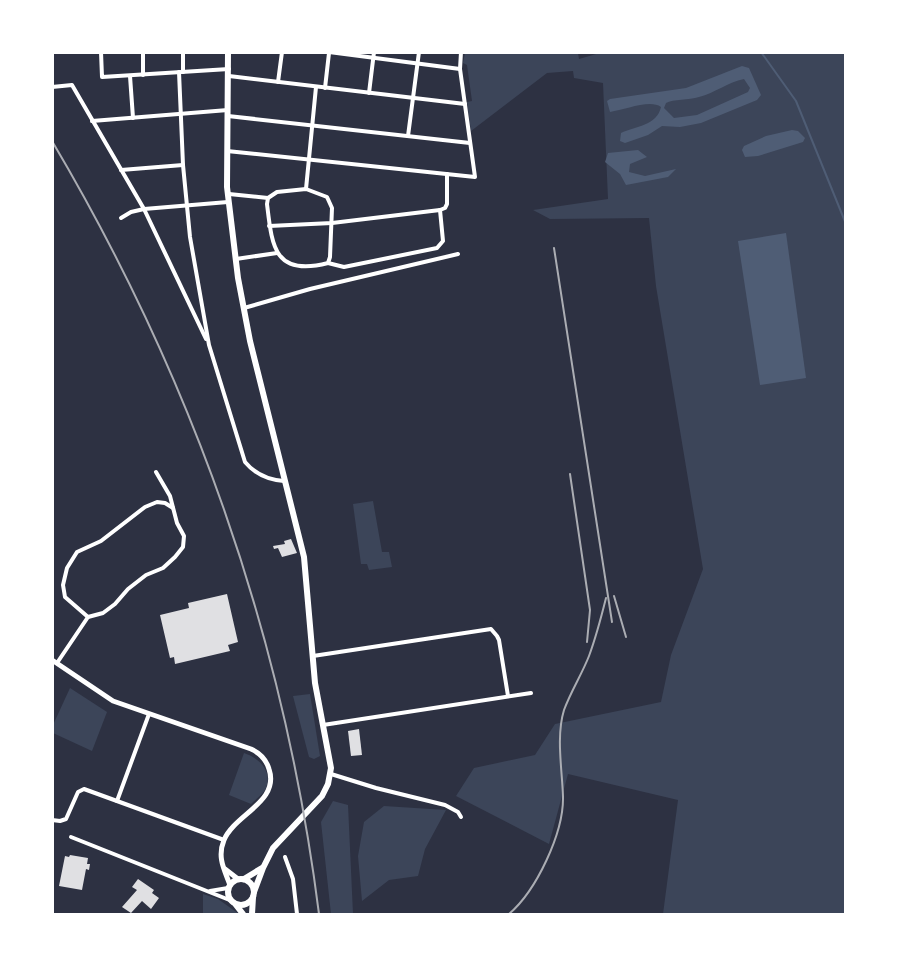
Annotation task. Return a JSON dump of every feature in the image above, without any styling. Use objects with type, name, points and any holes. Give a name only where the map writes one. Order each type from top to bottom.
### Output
[{"type":"main road","points":[[228,52],[228,202],[235,259],[250,340],[304,556],[316,692],[331,762],[331,774],[326,790],[318,802],[273,848],[254,895],[252,915]]},
{"type":"main road","points":[[243,915],[228,895],[229,886],[263,868]]},
{"type":"main road","points":[[241,879],[250,882],[254,895]]},
{"type":"main road","points":[[234,903],[248,903],[254,895]]},
{"type":"street","points":[[101,52],[102,77],[181,72],[229,73],[316,87],[465,104]]},
{"type":"street","points":[[143,52],[143,75]]},
{"type":"street","points":[[183,52],[181,114],[186,205],[209,345],[245,462],[251,469],[266,477],[284,481]]},
{"type":"street","points":[[278,82],[282,52]]},
{"type":"street","points":[[325,88],[329,52],[374,55],[460,69]]},
{"type":"street","points":[[408,136],[419,52]]},
{"type":"street","points":[[227,151],[475,177],[460,69],[461,52]]},
{"type":"street","points":[[369,93],[374,55]]},
{"type":"street","points":[[130,76],[133,118]]},
{"type":"street","points":[[52,87],[72,85],[144,209],[209,345]]},
{"type":"street","points":[[306,189],[316,87]]},
{"type":"street","points":[[92,121],[228,113],[470,143]]},
{"type":"street","points":[[121,170],[183,165]]},
{"type":"street","points":[[269,226],[332,223],[440,210],[447,204],[447,174]]},
{"type":"street","points":[[228,194],[268,198],[277,192],[306,189],[327,196],[332,208],[332,249],[328,263]]},
{"type":"street","points":[[268,198],[272,243],[277,253],[296,266],[328,263],[344,267],[436,248],[443,241],[440,210]]},
{"type":"street","points":[[121,218],[144,209],[228,202]]},
{"type":"street","points":[[235,259],[277,253]]},
{"type":"street","points":[[244,309],[310,289],[458,254]]},
{"type":"street","points":[[156,472],[170,496],[177,523],[184,536],[183,547],[176,557],[163,568],[146,575],[103,613],[88,617],[55,661],[113,701],[247,747],[264,759],[269,770],[269,789],[263,799],[234,824],[224,840],[220,857],[229,886],[210,891]]},
{"type":"street","points":[[88,617],[65,597],[63,585],[67,568],[77,552],[101,541],[145,507],[158,502],[165,503],[174,509]]},
{"type":"street","points":[[313,656],[491,629],[499,640],[508,696]]},
{"type":"street","points":[[322,725],[531,693]]},
{"type":"street","points":[[117,801],[149,714]]},
{"type":"street","points":[[331,774],[445,805],[458,812],[461,817]]},
{"type":"street","points":[[52,819],[60,821],[66,819],[81,789],[224,840]]},
{"type":"street","points":[[70,837],[210,891],[234,903]]},
{"type":"street","points":[[285,857],[293,879],[297,915]]},
{"type":"street","points":[[224,868],[241,879]]},
{"type":"shaded area","points":[[603,52],[845,53],[845,914],[663,914],[678,800],[568,774],[549,844],[456,796],[474,768],[535,755],[555,724],[661,702],[671,655],[703,569],[656,286],[649,218],[550,219],[533,210],[608,199],[603,83],[574,78],[573,71],[547,73],[471,131],[467,102],[472,101],[467,65],[463,63],[465,53],[578,53],[579,59]]},
{"type":"shaded area","points":[[742,66],[749,68],[761,95],[757,100],[701,123],[680,127],[662,126],[648,135],[625,143],[620,141],[621,133],[650,122],[659,113],[661,107],[650,104],[610,112],[607,101],[686,88]],"holes":[[[744,79],[750,88],[748,92],[697,115],[674,118],[664,108],[666,103],[699,97]]]},
{"type":"shaded area","points":[[792,130],[798,131],[805,138],[803,142],[758,156],[745,157],[742,150],[744,146],[766,136]]},
{"type":"shaded area","points":[[638,150],[647,157],[630,164],[629,172],[645,176],[676,169],[668,177],[626,185],[620,174],[605,162],[608,153]]},
{"type":"shaded area","points":[[786,233],[806,378],[760,385],[738,241]]},
{"type":"shaded area","points":[[373,501],[382,552],[389,552],[392,567],[369,570],[367,564],[361,564],[353,504]]},
{"type":"shaded area","points":[[70,688],[107,712],[92,751],[53,733],[53,725]]},
{"type":"shaded area","points":[[310,694],[320,756],[314,759],[309,757],[293,696]]},
{"type":"shaded area","points":[[244,753],[260,762],[268,778],[265,790],[251,804],[229,795]]},
{"type":"shaded area","points":[[333,801],[348,805],[353,914],[331,914],[321,822]]},
{"type":"shaded area","points":[[384,806],[446,810],[425,849],[418,876],[389,880],[362,901],[358,856],[364,822]]},
{"type":"shaded area","points":[[203,894],[218,899],[239,914],[203,914]]},
{"type":"building","points":[[291,539],[297,553],[282,557],[278,548],[274,549],[273,546],[285,544],[284,541]]},
{"type":"building","points":[[227,594],[238,642],[228,645],[230,651],[175,664],[174,657],[170,658],[160,615],[189,608],[188,603]]},
{"type":"building","points":[[359,729],[362,755],[351,756],[348,731]]},
{"type":"building","points":[[65,856],[88,858],[89,870],[86,869],[82,890],[59,886]]},
{"type":"building","points":[[138,879],[154,890],[152,893],[159,898],[151,909],[142,901],[131,913],[122,907],[137,890],[132,887]]},
{"type":"waterway","points":[[761,52],[796,101],[846,224]]},
{"type":"railway","points":[[52,141],[103,232],[149,324],[190,418],[226,514],[257,611],[282,711],[303,811],[319,914]]},
{"type":"railway","points":[[554,248],[612,622]]},
{"type":"railway","points":[[570,474],[590,610],[587,642]]},
{"type":"railway","points":[[614,596],[626,637]]},
{"type":"railway","points":[[509,914],[529,891],[538,876],[559,827],[563,796],[560,742],[564,710],[589,656],[606,598]]}]
